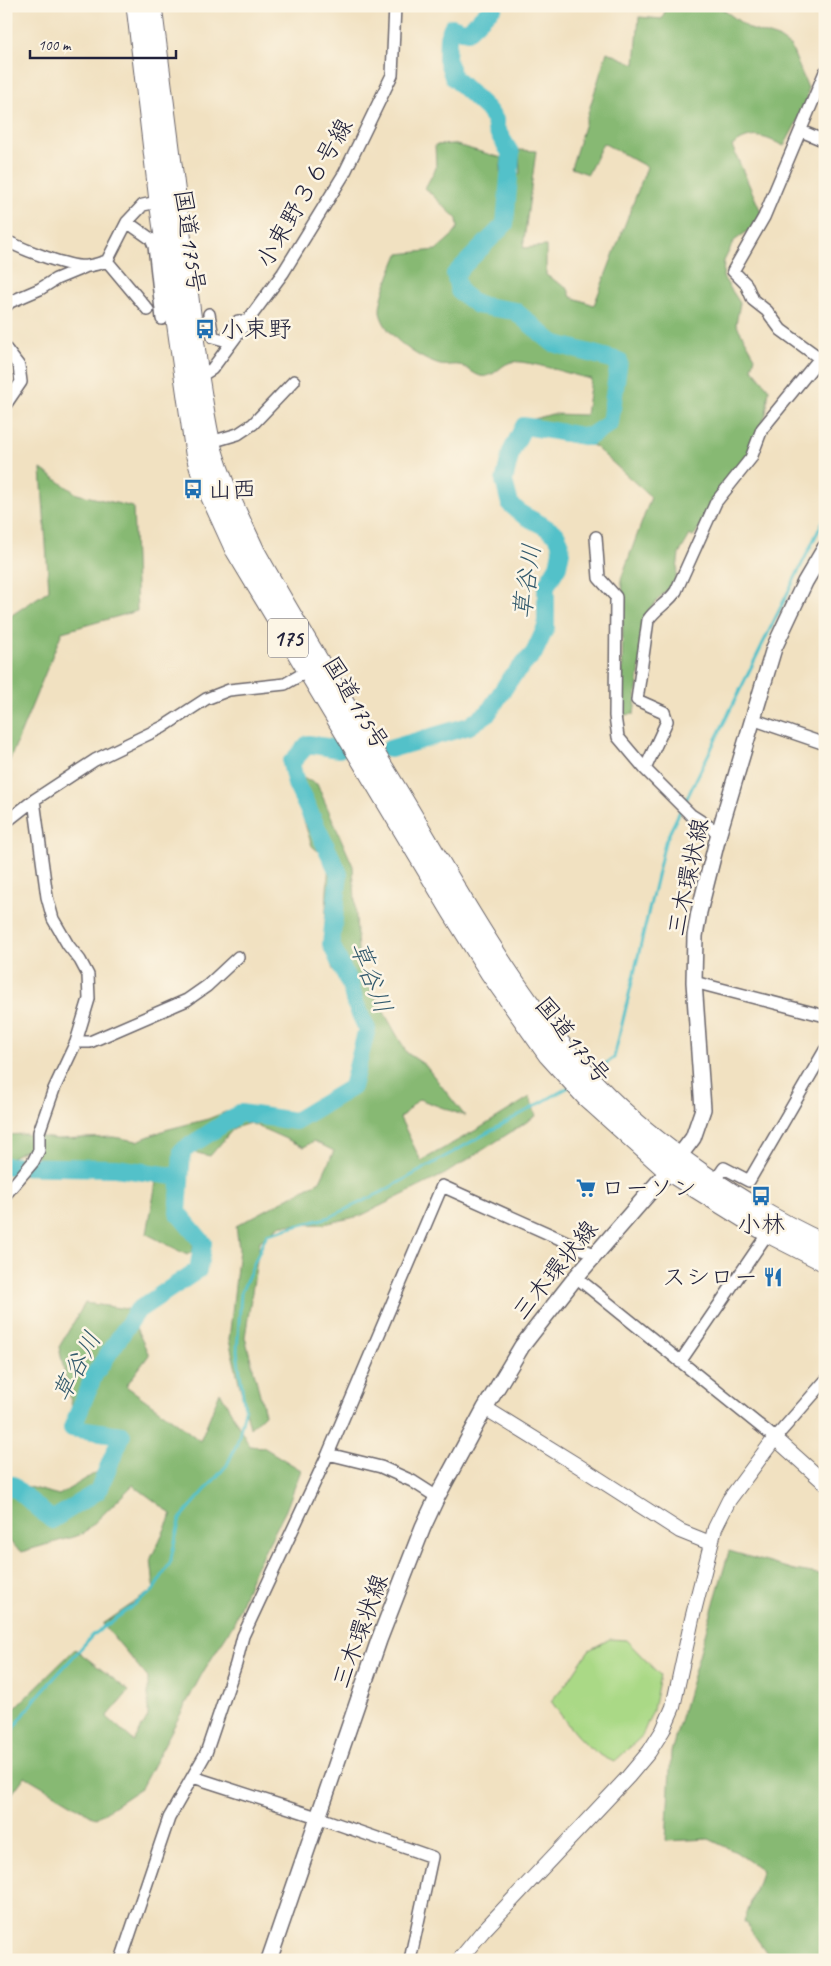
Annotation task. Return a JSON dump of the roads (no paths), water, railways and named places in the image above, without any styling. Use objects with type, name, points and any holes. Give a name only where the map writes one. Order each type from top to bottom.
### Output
[{"type":"highway","name":"国道175号","points":[[136,6],[168,201],[211,442],[233,503],[255,551],[314,667]]},
{"type":"highway","name":"国道175号","points":[[152,6],[168,201],[195,453],[203,480],[234,548],[314,667],[530,1003],[596,1085],[636,1122],[673,1164],[768,1233],[825,1262]]},
{"type":"highway","name":"国道175号","points":[[673,1164],[715,1181],[778,1219],[825,1244]]},
{"type":"main road","name":"三木環状線","points":[[270,1960],[317,1816],[379,1640],[423,1527],[437,1497],[485,1408],[522,1346],[576,1277],[693,1138],[703,1109],[694,982],[695,936],[699,912],[719,832],[774,648],[805,582],[825,548]]},
{"type":"street","name":"小束野３６号線","points":[[199,377],[212,369],[283,273],[344,174],[392,75],[395,6]]},
{"type":"street","points":[[645,769],[667,721],[664,712],[637,700],[648,620],[655,610],[668,602],[676,591],[716,502],[751,458],[762,429],[822,360],[781,330],[767,311],[753,300],[746,284],[732,271],[764,217],[825,72]]},
{"type":"street","points":[[801,131],[825,141]]},
{"type":"street","points":[[6,306],[10,302],[40,289],[56,279],[107,261],[127,222],[143,205],[168,201]]},
{"type":"street","points":[[127,222],[151,239],[154,246],[162,319]]},
{"type":"street","points":[[6,242],[30,252],[76,266],[87,267]]},
{"type":"street","points":[[107,261],[148,310]]},
{"type":"street","points":[[208,314],[213,337],[224,340],[238,321],[248,321]]},
{"type":"street","points":[[6,349],[19,366],[21,382],[6,404]]},
{"type":"street","points":[[211,442],[238,434],[253,424],[294,381]]},
{"type":"street","points":[[596,538],[599,578],[616,597],[615,716],[618,737],[645,769],[691,815],[719,832]]},
{"type":"street","points":[[6,822],[34,800],[84,768],[163,726],[206,699],[229,690],[285,684],[314,667]]},
{"type":"street","points":[[752,719],[825,744]]},
{"type":"street","points":[[6,1194],[29,1166],[38,1150],[40,1132],[54,1089],[76,1042],[89,999],[88,975],[53,919],[47,897],[34,800]]},
{"type":"street","points":[[76,1042],[90,1042],[187,1000],[207,986],[238,957]]},
{"type":"street","points":[[694,982],[825,1016]]},
{"type":"street","points":[[715,1181],[724,1168],[749,1181],[825,1050]]},
{"type":"street","points":[[122,1960],[169,1818],[206,1753],[236,1664],[243,1636],[328,1454],[442,1186],[596,1255]]},
{"type":"street","points":[[680,1362],[768,1233]]},
{"type":"street","points":[[576,1277],[775,1438],[825,1483]]},
{"type":"street","points":[[458,1960],[628,1777],[649,1752],[663,1730],[673,1707],[710,1543],[728,1500],[775,1438],[825,1381]]},
{"type":"street","points":[[485,1408],[680,1531],[710,1543]]},
{"type":"street","points":[[328,1454],[381,1467],[412,1481],[437,1497]]},
{"type":"street","points":[[193,1777],[317,1816],[432,1857],[410,1960]]},
{"type":"waterway","name":"草谷川","points":[[390,749],[469,726],[488,713],[510,679],[534,653],[546,627],[546,586],[558,566],[561,551],[560,542],[556,534],[523,515],[510,504],[504,481],[511,452],[524,426],[589,437],[610,423],[619,361],[553,343],[515,311],[477,305],[459,291],[455,274],[505,224],[511,154],[496,129],[495,120],[487,109],[453,77],[447,59],[448,37],[452,27],[467,32],[494,6]]},
{"type":"waterway","points":[[684,804],[825,517]]},
{"type":"waterway","name":"草谷川","points":[[6,1488],[12,1485],[52,1520],[98,1491],[122,1435],[72,1428],[94,1375],[138,1310],[198,1270],[203,1243],[178,1213],[182,1151],[240,1113],[295,1121],[352,1087],[367,1029],[355,1003],[351,987],[331,944],[339,874],[296,784],[291,763],[308,744],[339,749]]},
{"type":"waterway","points":[[593,1072],[614,1058],[665,842],[681,809]]},
{"type":"waterway","points":[[6,1739],[36,1698],[92,1636],[153,1591],[170,1563],[180,1519],[227,1465],[237,1444],[245,1410],[237,1351],[241,1293],[267,1234],[330,1217],[382,1192],[569,1087]]},
{"type":"waterway","name":"草谷川","points":[[6,1166],[116,1168],[180,1177]]},
{"type":"place","name":"小束野","points":[[205,329]]},
{"type":"place","name":"山西","points":[[193,489]]},
{"type":"place","name":"ローソン","points":[[586,1188]]},
{"type":"place","name":"小林","points":[[761,1196]]},
{"type":"place","name":"スシロー","points":[[773,1277]]}]
